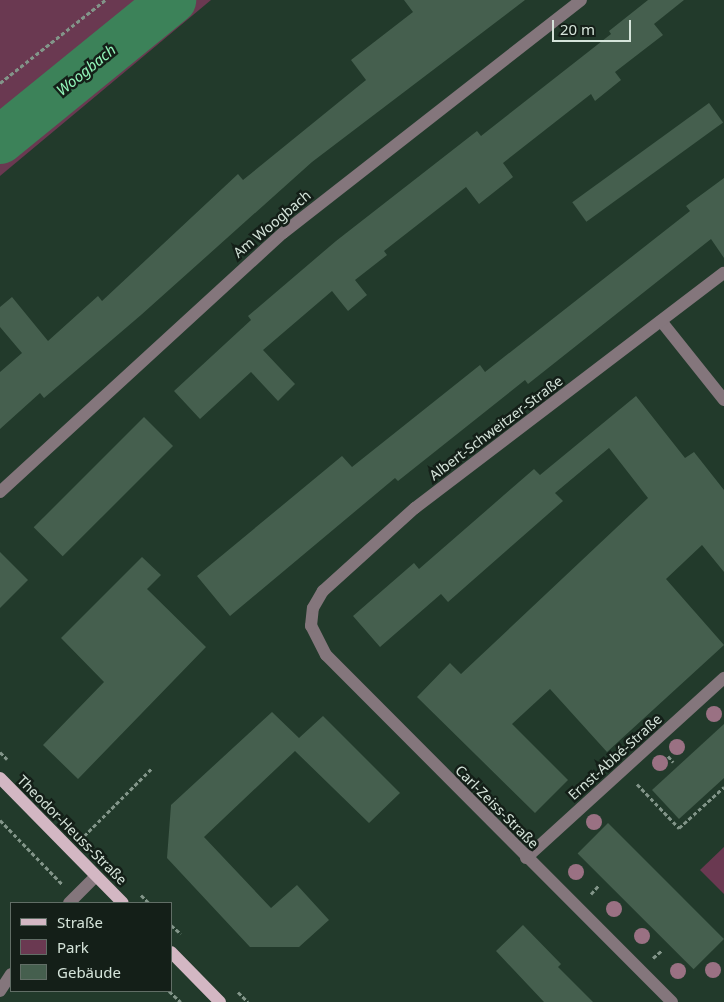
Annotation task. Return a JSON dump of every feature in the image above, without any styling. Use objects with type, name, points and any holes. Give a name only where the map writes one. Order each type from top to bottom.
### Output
[{"type":"main road","name":"Theodor-Heuss-Straße","points":[[0,778],[122,902]]},
{"type":"main road","points":[[172,953],[220,1002]]},
{"type":"street","name":"Am Woogbach","points":[[0,492],[283,233],[581,0]]},
{"type":"street","name":"Albert-Schweitzer-Straße","points":[[311,626],[313,608],[322,591],[415,508],[724,273]]},
{"type":"street","points":[[661,321],[724,400]]},
{"type":"street","name":"Carl-Zeiss-Straße","points":[[311,626],[326,655],[526,858],[672,1002]]},
{"type":"street","name":"Ernst-Abbé-Straße","points":[[526,858],[724,678]]},
{"type":"street","points":[[72,900],[96,876]]},
{"type":"street","points":[[0,991],[10,976]]},
{"type":"path","points":[[0,83],[105,0]]},
{"type":"path","points":[[623,768],[679,828],[724,787]]},
{"type":"path","points":[[83,837],[151,769]]},
{"type":"path","points":[[0,820],[72,900]]},
{"type":"path","points":[[171,992],[181,1002]]},
{"type":"green space","points":[[0,0],[211,0],[0,176]]},
{"type":"green space","points":[[724,847],[724,894],[700,870]]},
{"type":"building","points":[[404,0],[525,0],[312,162],[141,315],[44,398],[40,393],[0,429],[0,372],[22,353],[0,327],[0,307],[12,297],[48,341],[98,296],[102,301],[238,174],[243,180],[366,80],[351,60],[413,12]]},
{"type":"building","points":[[648,0],[684,0],[654,24],[663,35],[615,72],[621,80],[595,101],[591,94],[503,163],[513,177],[479,204],[466,187],[384,251],[387,255],[355,280],[367,295],[348,311],[332,291],[263,350],[295,384],[278,401],[251,372],[200,419],[174,391],[251,320],[248,316],[336,241],[477,131],[481,136],[611,34],[609,31]]},
{"type":"building","points":[[709,103],[723,122],[586,222],[572,202]]},
{"type":"building","points":[[724,178],[724,258],[711,239],[528,384],[525,380],[398,481],[395,478],[230,616],[197,576],[342,456],[352,467],[480,365],[485,372],[690,211],[686,206]]},
{"type":"building","points":[[636,396],[685,458],[694,452],[724,490],[724,572],[702,545],[666,579],[724,645],[607,752],[550,689],[512,724],[568,780],[535,813],[417,697],[450,663],[461,674],[648,498],[609,448],[555,493],[563,501],[448,602],[441,594],[380,647],[353,616],[414,563],[419,569],[534,469],[540,475]]},
{"type":"building","points":[[144,417],[173,446],[63,556],[34,527]]},
{"type":"building","points":[[0,552],[28,580],[0,608]]},
{"type":"building","points":[[142,557],[161,575],[147,589],[206,647],[78,779],[43,745],[104,682],[61,638]]},
{"type":"building","points":[[272,712],[299,738],[323,716],[400,793],[369,823],[295,751],[204,837],[271,908],[297,885],[329,920],[299,947],[250,947],[167,858],[171,805]]},
{"type":"building","points":[[724,724],[724,778],[679,819],[652,790]]},
{"type":"building","points":[[608,823],[724,939],[694,969],[578,853]]},
{"type":"building","points":[[523,925],[561,964],[558,967],[593,1002],[544,1002],[496,951]]},
{"type":"waterway","name":"Woogbach","points":[[0,140],[172,0]]}]
